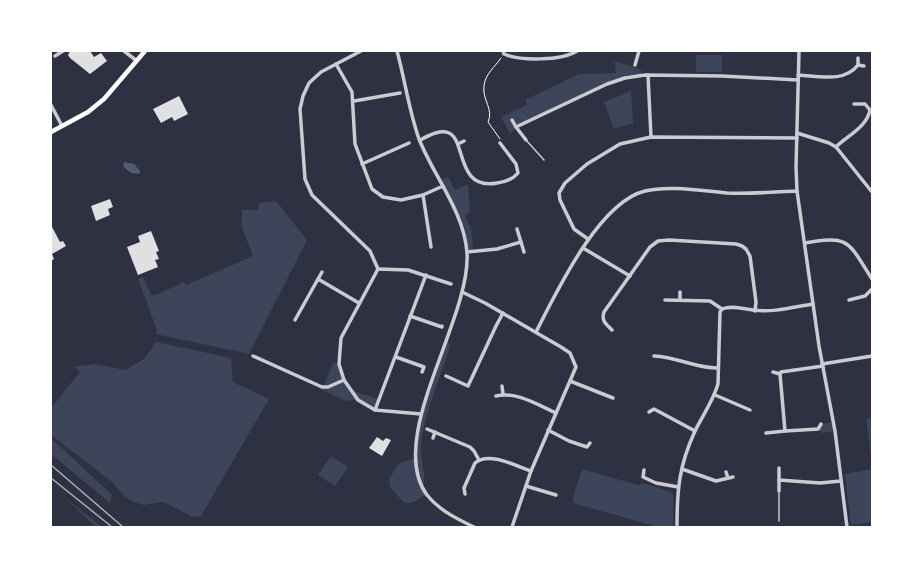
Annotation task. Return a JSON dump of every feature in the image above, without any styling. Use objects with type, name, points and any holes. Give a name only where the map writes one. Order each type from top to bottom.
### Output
[{"type":"main road","points":[[51,132],[88,112],[104,98],[145,51]]},
{"type":"street","points":[[55,56],[63,51]]},
{"type":"street","points":[[124,51],[137,61]]},
{"type":"street","points":[[361,51],[320,72],[309,83],[303,96],[300,109],[305,180],[312,195],[370,251],[378,269]]},
{"type":"street","points":[[397,51],[420,140],[460,223],[465,238],[467,252],[467,270],[462,292],[420,414],[416,458],[418,471],[427,494],[446,513],[474,527]]},
{"type":"street","points":[[504,52],[512,57],[539,59],[577,51]]},
{"type":"street","points":[[635,65],[639,51]]},
{"type":"street","points":[[799,51],[797,191],[813,304],[834,422],[847,527]]},
{"type":"street","points":[[798,75],[838,77],[848,75],[858,65],[858,58]]},
{"type":"street","points":[[336,64],[352,92],[354,101],[355,144],[372,189],[383,197],[401,200],[423,195],[443,186]]},
{"type":"street","points":[[858,65],[864,66]]},
{"type":"street","points":[[516,127],[607,84],[625,78],[648,75],[798,80]]},
{"type":"street","points":[[648,75],[651,137]]},
{"type":"street","points":[[354,101],[400,93]]},
{"type":"street","points":[[836,147],[867,118],[870,106],[865,104],[854,104]]},
{"type":"street","points":[[51,105],[62,126]]},
{"type":"street","points":[[512,120],[526,140]]},
{"type":"street","points":[[420,140],[431,135],[444,132],[453,136],[458,144],[461,158],[473,178],[491,184],[514,178],[518,172],[516,164],[500,143]]},
{"type":"street","points":[[588,239],[574,228],[566,215],[559,193],[562,186],[587,164],[609,149],[620,144],[651,137],[797,135],[829,143],[836,147],[871,189]]},
{"type":"street","points":[[458,144],[464,141]]},
{"type":"street","points":[[362,164],[410,143]]},
{"type":"street","points":[[536,332],[555,295],[588,239],[606,216],[618,205],[644,191],[657,189],[730,193],[797,191]]},
{"type":"street","points":[[423,195],[431,247]]},
{"type":"street","points":[[517,229],[524,252]]},
{"type":"street","points":[[805,243],[828,239],[845,242],[851,247],[872,279]]},
{"type":"street","points":[[612,330],[604,322],[603,317],[650,247],[658,241],[669,240],[736,244],[746,249],[750,256],[756,302],[755,310]]},
{"type":"street","points":[[467,252],[497,249],[520,242]]},
{"type":"street","points":[[583,248],[630,276]]},
{"type":"street","points":[[378,269],[408,270],[451,284]]},
{"type":"street","points":[[378,269],[341,338],[339,364],[344,380],[358,400],[375,410],[420,414]]},
{"type":"street","points":[[295,320],[322,272]]},
{"type":"street","points":[[375,410],[426,276]]},
{"type":"street","points":[[318,280],[359,303]]},
{"type":"street","points":[[849,300],[865,296],[872,289]]},
{"type":"street","points":[[462,292],[503,313],[570,352],[576,367],[531,471],[512,527]]},
{"type":"street","points":[[680,292],[680,300]]},
{"type":"street","points":[[665,300],[710,301],[722,309],[732,307],[755,310],[781,309],[813,304]]},
{"type":"street","points":[[677,527],[678,487],[682,469],[696,431],[718,384],[717,368],[720,351],[720,312],[722,309]]},
{"type":"street","points":[[468,386],[503,313]]},
{"type":"street","points":[[410,316],[441,328]]},
{"type":"street","points":[[252,356],[322,386],[334,385],[344,380]]},
{"type":"street","points":[[396,356],[424,367],[422,372]]},
{"type":"street","points":[[654,356],[668,356],[708,368],[717,368]]},
{"type":"street","points":[[773,372],[780,374],[782,372],[872,356]]},
{"type":"street","points":[[780,374],[785,431]]},
{"type":"street","points":[[446,376],[473,388]]},
{"type":"street","points":[[570,381],[613,398]]},
{"type":"street","points":[[502,386],[503,394]]},
{"type":"street","points":[[496,396],[503,394],[516,396],[556,413]]},
{"type":"street","points":[[714,395],[750,410]]},
{"type":"street","points":[[649,412],[654,407],[696,431]]},
{"type":"street","points":[[818,429],[821,424]]},
{"type":"street","points":[[427,429],[470,447],[479,460]]},
{"type":"street","points":[[766,433],[818,429],[822,433]]},
{"type":"street","points":[[548,430],[569,441],[587,447],[590,443]]},
{"type":"street","points":[[433,438],[435,432]]},
{"type":"street","points":[[465,494],[464,488],[476,462],[479,460],[491,458],[531,471]]},
{"type":"street","points":[[779,468],[779,491]]},
{"type":"street","points":[[682,469],[716,481],[733,477]]},
{"type":"street","points":[[644,470],[642,478],[656,483],[678,487]]},
{"type":"street","points":[[726,472],[728,478]]},
{"type":"street","points":[[779,480],[820,483],[841,481]]},
{"type":"street","points":[[526,486],[556,495]]},
{"type":"lane","points":[[526,140],[544,160]]},
{"type":"lane","points":[[779,491],[779,521]]},
{"type":"path","points":[[500,143],[500,139],[488,122],[491,116],[484,87],[488,73],[496,66],[504,52]]},
{"type":"shaded area","points":[[696,55],[722,55],[722,72],[696,72]]},
{"type":"shaded area","points":[[615,61],[641,70],[641,76],[625,78],[516,127],[510,134],[501,117],[527,105],[525,100],[579,74],[616,73]]},
{"type":"shaded area","points":[[631,91],[633,123],[614,129],[604,102]]},
{"type":"shaded area","points":[[124,162],[134,164],[140,173],[135,174],[129,171],[123,166]]},
{"type":"shaded area","points":[[448,177],[455,190],[468,184],[470,212],[465,216],[471,228],[473,251],[467,252],[460,224],[440,180]]},
{"type":"shaded area","points":[[276,201],[307,240],[249,354],[156,334],[157,330],[138,279],[143,277],[151,295],[156,295],[184,282],[186,285],[253,256],[242,228],[242,210],[258,210],[260,203]]},
{"type":"shaded area","points":[[447,339],[450,346],[429,408],[421,445],[424,485],[427,494],[412,503],[404,503],[390,487],[389,479],[399,463],[416,458],[418,428]]},
{"type":"shaded area","points":[[156,342],[231,358],[233,382],[269,399],[201,516],[193,517],[164,502],[144,505],[134,502],[125,497],[111,481],[51,435],[51,408],[80,372],[74,367],[95,364],[125,370],[144,359]]},
{"type":"shaded area","points":[[333,363],[339,364],[350,390],[379,399],[375,410],[358,400],[346,401],[320,389],[325,383]]},
{"type":"shaded area","points":[[866,419],[872,419],[872,463]]},
{"type":"shaded area","points":[[834,422],[835,431],[822,433],[818,429],[821,424]]},
{"type":"shaded area","points":[[51,438],[112,495],[110,503],[51,454]]},
{"type":"shaded area","points":[[331,456],[348,467],[335,486],[318,475]]},
{"type":"shaded area","points":[[582,469],[638,485],[644,483],[673,493],[673,527],[658,527],[573,503],[573,497]]},
{"type":"shaded area","points":[[872,469],[872,522],[851,525],[845,474]]},
{"type":"shaded area","points":[[63,496],[102,527],[96,527]]},
{"type":"building","points":[[70,51],[90,51],[94,57],[101,53],[107,61],[90,74],[70,58],[68,55]]},
{"type":"building","points":[[179,96],[188,114],[174,121],[172,117],[161,123],[153,109]]},
{"type":"building","points":[[110,199],[113,207],[108,209],[110,215],[96,221],[91,206]]},
{"type":"building","points":[[51,225],[60,242],[63,241],[66,246],[52,254],[54,259],[51,261]]},
{"type":"building","points":[[151,231],[159,251],[156,252],[159,259],[155,260],[158,267],[138,275],[127,247],[140,242],[138,236]]},
{"type":"building","points":[[377,437],[383,441],[386,438],[391,440],[382,456],[369,448]]},
{"type":"railway","points":[[51,465],[123,527]]},
{"type":"railway","points":[[51,478],[112,527]]}]
